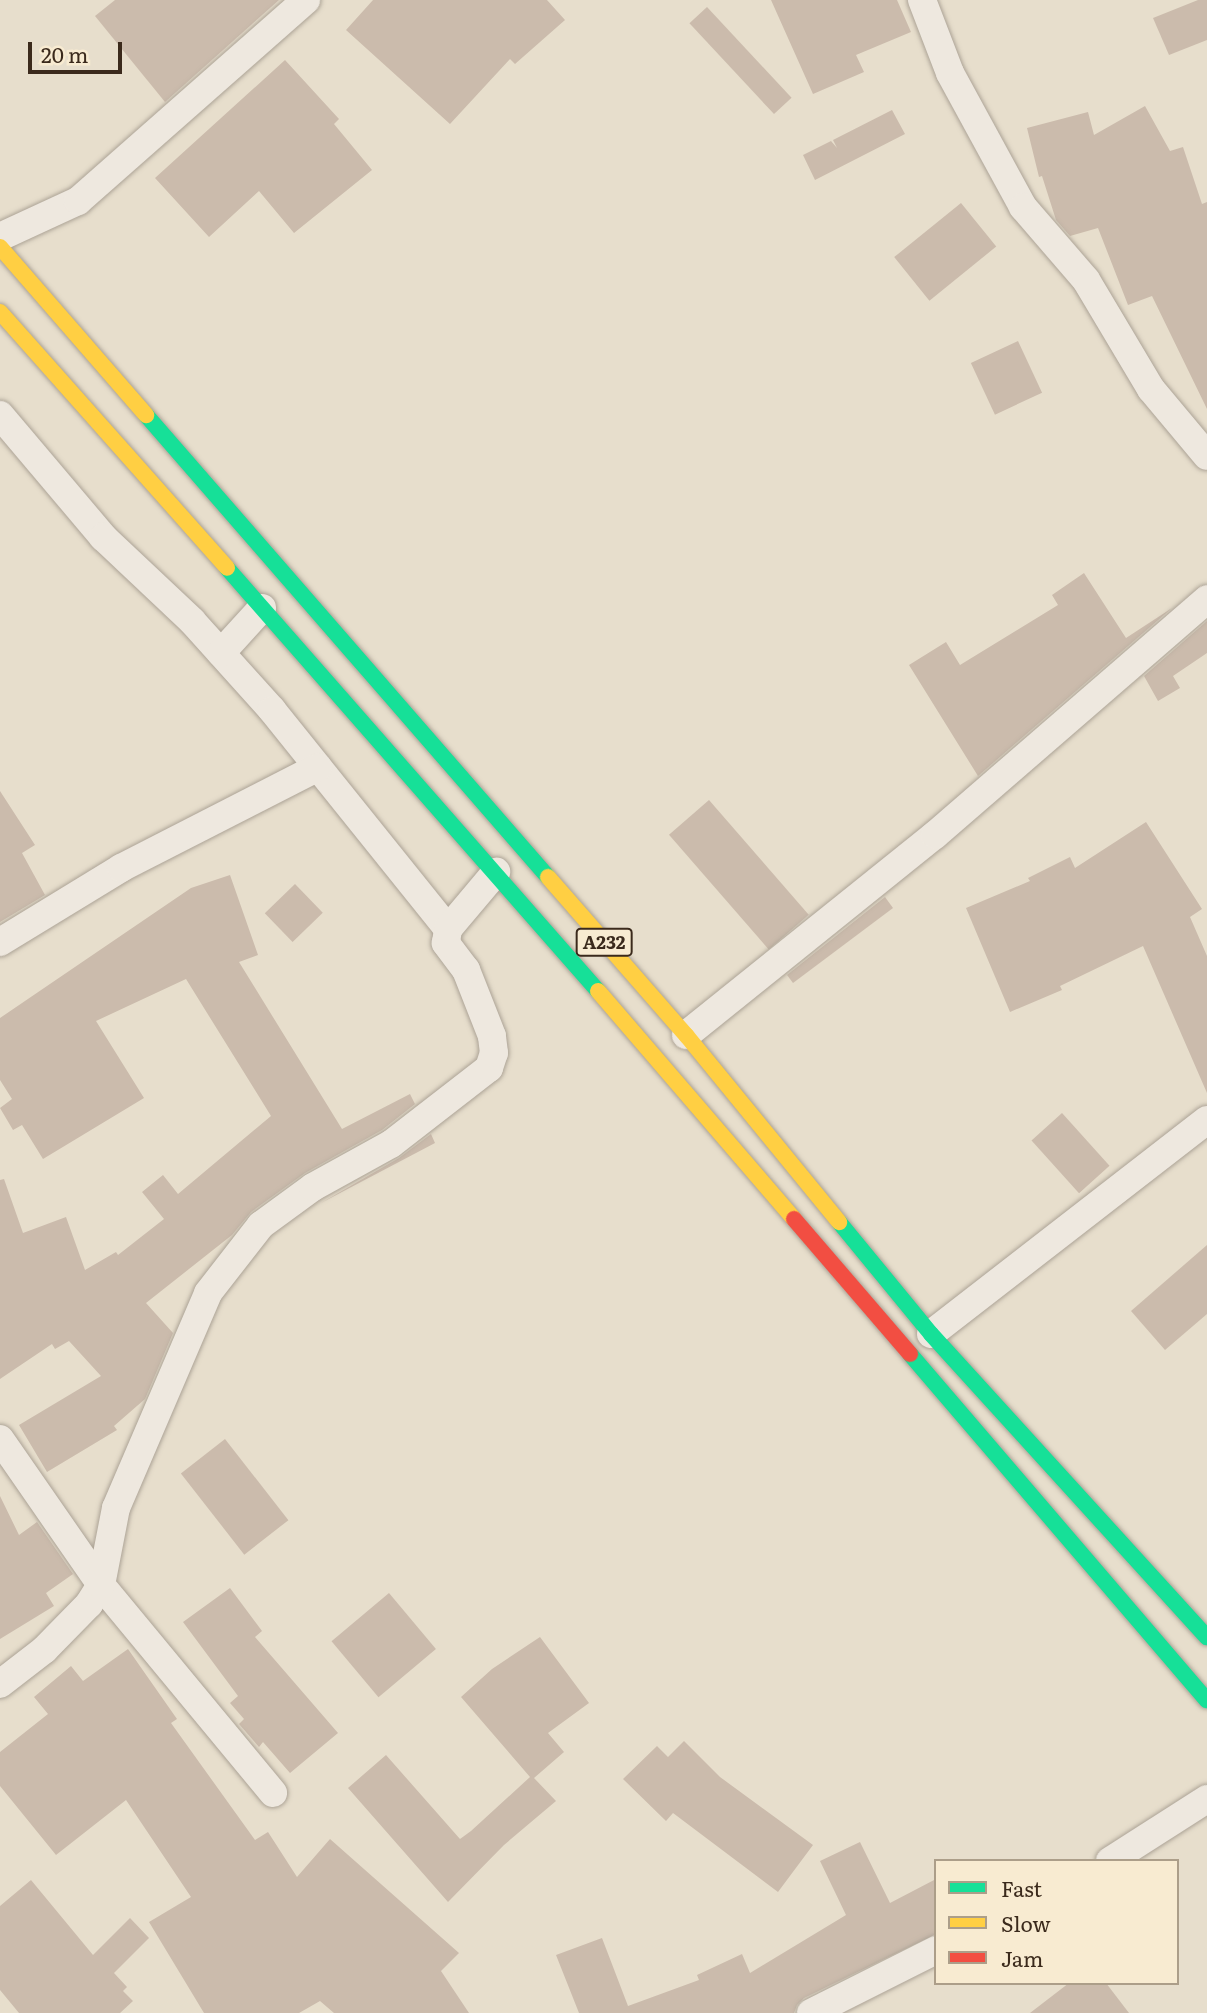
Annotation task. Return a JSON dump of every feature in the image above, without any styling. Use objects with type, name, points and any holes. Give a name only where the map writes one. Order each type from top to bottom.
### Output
[{"type":"highway","name":"A232","points":[[0,247],[399,735],[496,872],[1207,1700]]},
{"type":"highway","name":"A232","points":[[0,312],[262,608],[399,735],[685,1035],[931,1334],[1207,1637]]},
{"type":"street","points":[[0,237],[78,201],[306,0]]},
{"type":"street","points":[[922,0],[950,73],[1023,207],[1086,280],[1151,389],[1207,456]]},
{"type":"street","points":[[0,415],[103,537],[192,621],[221,653],[448,929]]},
{"type":"street","points":[[685,1035],[935,835],[1207,599]]},
{"type":"street","points":[[221,653],[262,608]]},
{"type":"street","points":[[0,942],[121,868],[318,768]]},
{"type":"street","points":[[0,1684],[44,1650],[89,1604],[101,1586],[116,1508],[208,1293],[261,1225],[313,1187],[391,1144],[489,1069],[494,1053],[492,1036],[466,970],[446,943],[448,929],[496,872]]},
{"type":"street","points":[[931,1334],[1207,1120]]},
{"type":"street","points":[[0,1439],[101,1586],[273,1793]]},
{"type":"street","points":[[1113,1859],[1207,1799]]},
{"type":"street","points":[[811,2013],[934,1951]]},
{"type":"building","points":[[115,0],[279,0],[165,102],[95,16]]},
{"type":"building","points":[[373,0],[547,0],[565,20],[515,64],[510,59],[450,124],[346,30]]},
{"type":"building","points":[[771,0],[897,0],[911,32],[856,55],[864,72],[813,94]]},
{"type":"building","points":[[1198,0],[1207,0],[1207,40],[1169,55],[1153,18]]},
{"type":"building","points":[[707,7],[792,98],[774,114],[689,23]]},
{"type":"building","points":[[285,60],[339,119],[334,124],[372,170],[294,233],[259,191],[209,237],[155,178]]},
{"type":"building","points":[[1145,106],[1170,151],[1183,147],[1202,204],[1207,202],[1207,409],[1152,296],[1128,305],[1098,228],[1070,236],[1056,220],[1042,176],[1039,177],[1027,128],[1088,112],[1094,135]]},
{"type":"building","points":[[892,110],[905,134],[815,180],[803,155],[831,141],[837,148],[833,140]]},
{"type":"building","points":[[961,203],[996,247],[929,301],[894,257]]},
{"type":"building","points":[[1018,341],[1042,393],[995,415],[971,363]]},
{"type":"building","points":[[1084,573],[1126,638],[1172,608],[978,776],[909,665],[946,642],[960,665],[1058,605],[1052,595]]},
{"type":"building","points":[[1207,621],[1207,653],[1173,676],[1180,688],[1158,701],[1144,676]]},
{"type":"building","points":[[0,791],[35,845],[22,853],[45,895],[0,922]]},
{"type":"building","points":[[709,800],[809,915],[769,949],[669,835]]},
{"type":"building","points":[[1146,822],[1202,909],[1190,917],[1207,956],[1207,1093],[1143,946],[1060,986],[1062,990],[1010,1012],[966,908],[1030,881],[1028,878],[1070,857],[1075,868]]},
{"type":"building","points":[[230,875],[258,955],[239,962],[342,1129],[410,1094],[415,1104],[382,1130],[305,1173],[251,1212],[232,1235],[146,1303],[173,1333],[145,1399],[114,1426],[117,1430],[47,1472],[19,1425],[101,1376],[69,1341],[55,1349],[52,1344],[0,1379],[0,1180],[4,1179],[23,1233],[66,1217],[85,1270],[116,1252],[118,1255],[164,1219],[142,1192],[163,1175],[178,1194],[271,1116],[186,979],[96,1021],[144,1098],[43,1159],[22,1125],[13,1130],[0,1108],[12,1099],[0,1080],[0,1018],[191,888]]},
{"type":"building","points":[[295,884],[323,913],[293,942],[265,913]]},
{"type":"building","points":[[885,897],[893,908],[793,983],[787,975]]},
{"type":"building","points":[[1062,1113],[1110,1166],[1079,1193],[1032,1140]]},
{"type":"building","points":[[431,1134],[435,1143],[321,1203],[399,1158]]},
{"type":"building","points":[[1207,1245],[1207,1314],[1165,1350],[1131,1311]]},
{"type":"building","points":[[225,1439],[288,1520],[244,1555],[181,1473]]},
{"type":"building","points":[[0,1496],[19,1535],[37,1522],[73,1574],[46,1593],[54,1606],[0,1639]]},
{"type":"building","points":[[230,1588],[262,1631],[255,1637],[338,1733],[290,1773],[263,1742],[259,1747],[239,1724],[244,1719],[230,1703],[238,1696],[183,1622]]},
{"type":"building","points":[[389,1593],[436,1649],[378,1697],[332,1641]]},
{"type":"building","points":[[540,1637],[589,1703],[548,1733],[564,1752],[534,1778],[556,1801],[504,1845],[448,1902],[348,1788],[386,1755],[460,1839],[471,1831],[530,1777],[461,1697],[492,1669]]},
{"type":"building","points":[[128,1649],[177,1719],[171,1723],[255,1840],[268,1832],[297,1877],[330,1839],[459,1953],[441,1971],[469,2013],[334,2013],[320,2001],[299,2013],[204,2013],[149,1922],[191,1897],[126,1800],[56,1855],[0,1786],[0,1752],[48,1714],[34,1697],[71,1666],[83,1681]]},
{"type":"building","points":[[684,1741],[720,1777],[813,1845],[778,1892],[673,1813],[666,1821],[623,1779],[657,1746],[668,1757]]},
{"type":"building","points":[[860,1842],[890,1903],[934,1880],[934,1935],[804,1998],[794,2013],[579,2013],[556,1955],[602,1938],[628,2006],[699,1980],[697,1975],[742,1954],[750,1973],[846,1915],[820,1861]]},
{"type":"building","points":[[31,1880],[93,1955],[130,1918],[149,1938],[114,1973],[127,1987],[123,1991],[133,2001],[120,2013],[19,2013],[0,1990],[0,1906]]},
{"type":"building","points":[[1066,1985],[1108,1985],[1129,2013],[1030,2013]]},
{"type":"traffic: fast","points":[[146,415],[548,877]]},
{"type":"traffic: fast","points":[[227,568],[598,991]]},
{"type":"traffic: fast","points":[[839,1222],[931,1334],[1207,1637]]},
{"type":"traffic: fast","points":[[910,1354],[1207,1700]]},
{"type":"traffic: slow","points":[[0,247],[146,415]]},
{"type":"traffic: slow","points":[[0,312],[227,568]]},
{"type":"traffic: slow","points":[[548,877],[686,1035],[839,1222]]},
{"type":"traffic: slow","points":[[598,991],[794,1219]]},
{"type":"traffic: jam","points":[[794,1219],[910,1354]]}]
